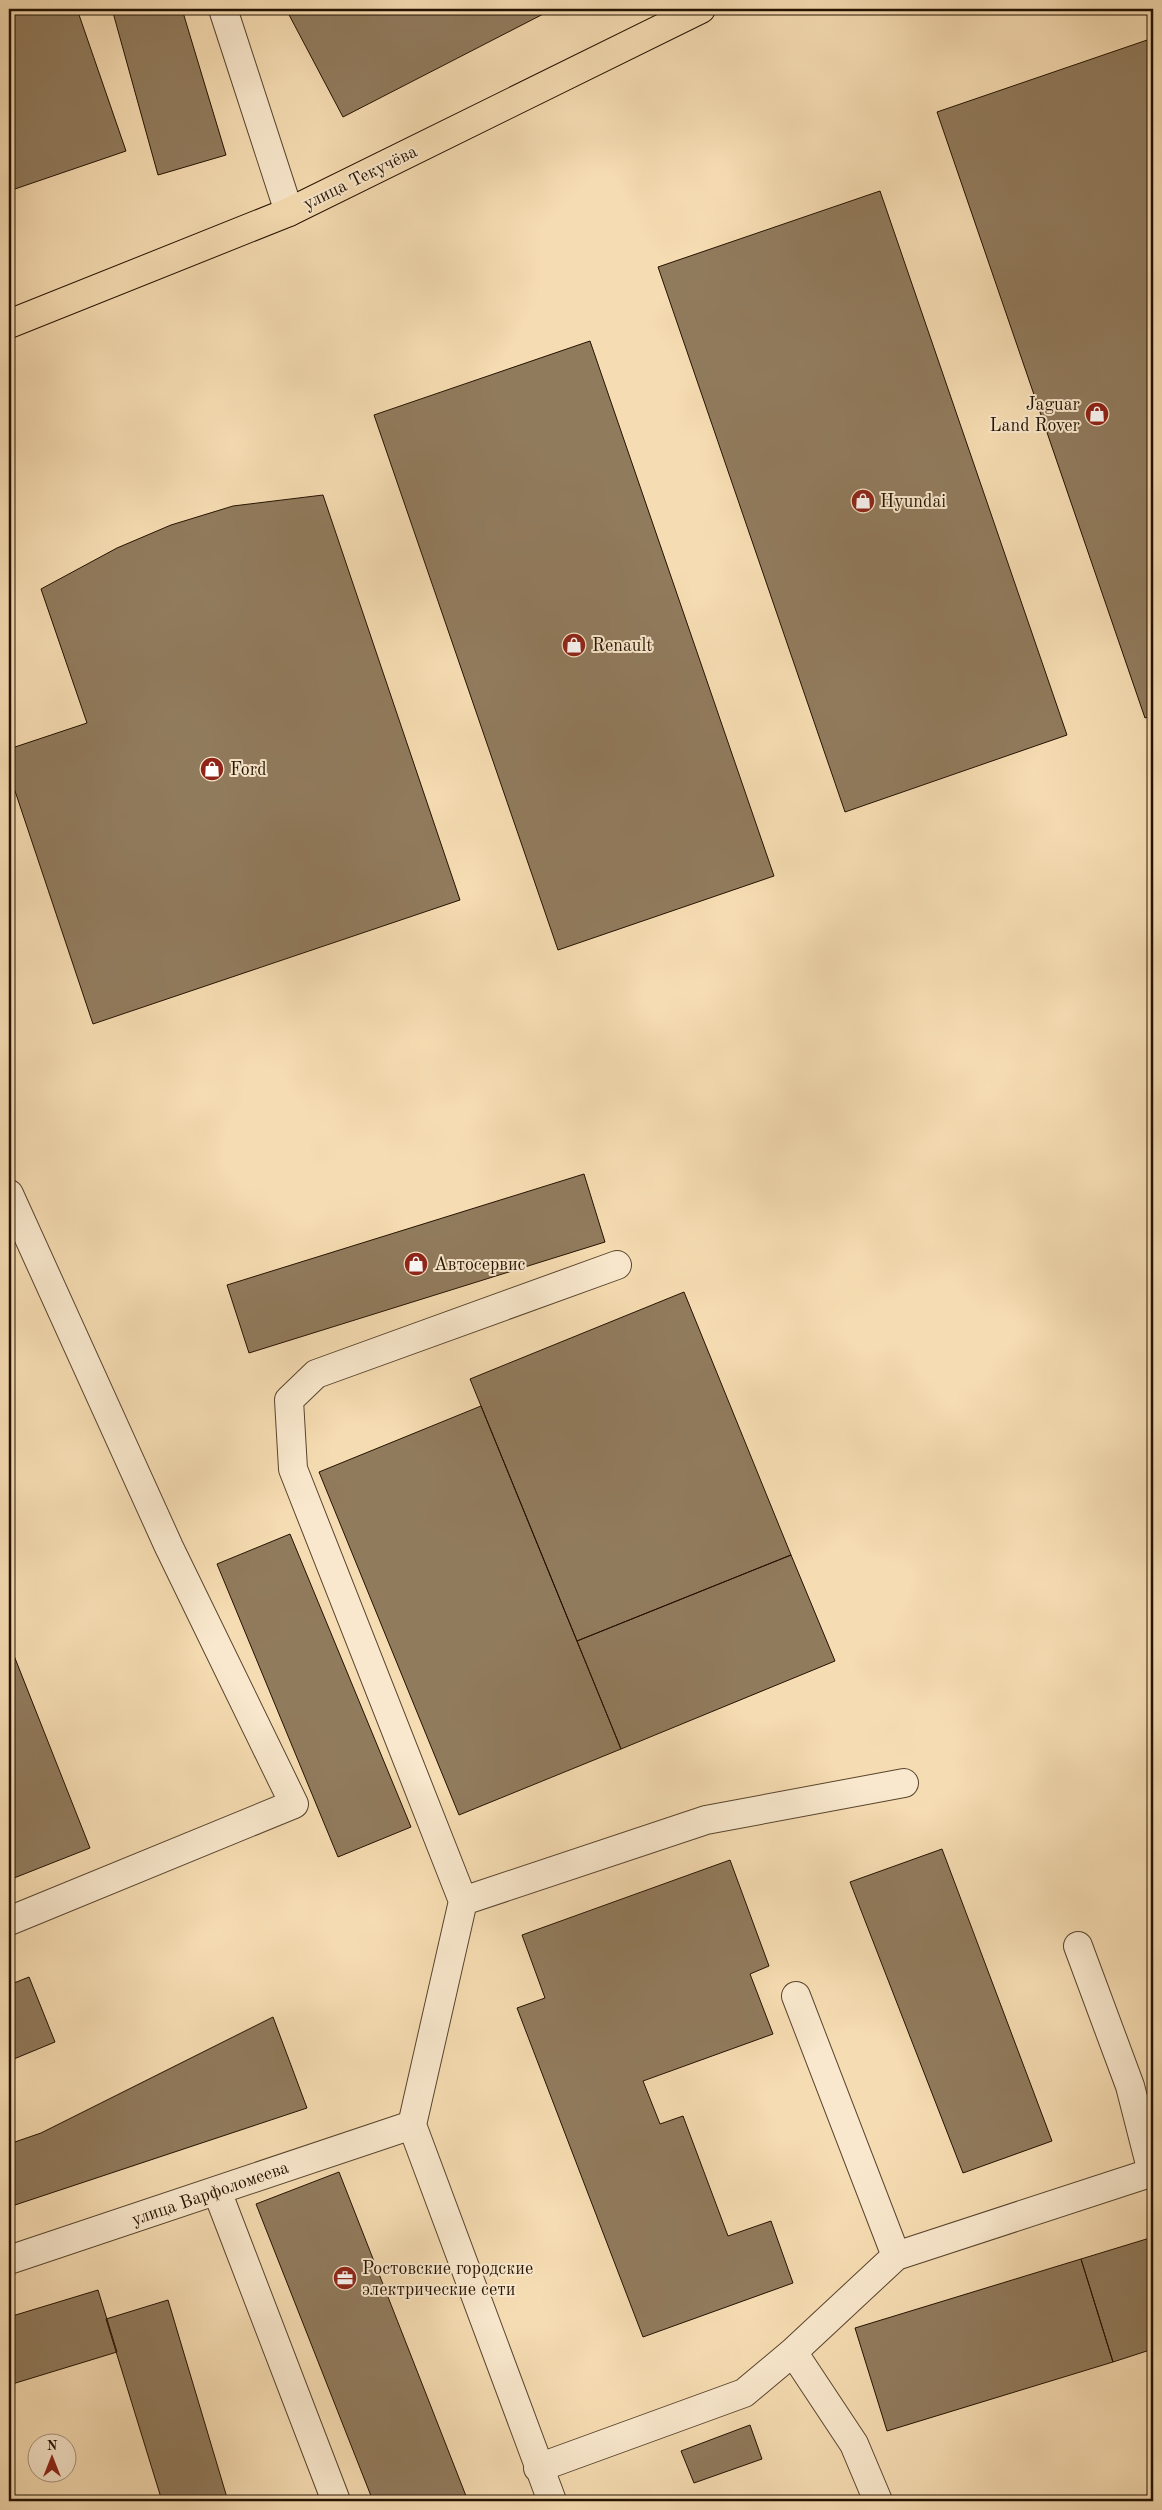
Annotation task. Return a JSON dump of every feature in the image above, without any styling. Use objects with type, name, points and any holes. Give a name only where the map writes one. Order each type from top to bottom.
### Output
[{"type":"main road","name":"улица Текучёва","points":[[9,324],[289,212],[701,9]]},
{"type":"street","points":[[223,9],[289,212]]},
{"type":"street","points":[[9,1194],[169,1547],[294,1804],[9,1921]]},
{"type":"street","points":[[552,2501],[538,2468],[412,2125],[463,1901],[294,1469],[289,1400],[316,1374],[617,1265]]},
{"type":"street","points":[[463,1901],[706,1820],[904,1783]]},
{"type":"street","points":[[538,2468],[744,2392],[793,2352],[896,2256],[1153,2172],[1130,2086],[1078,1946]]},
{"type":"street","points":[[796,1996],[896,2256]]},
{"type":"street","name":"улица Варфоломеева","points":[[9,2260],[412,2125]]},
{"type":"street","points":[[217,2191],[336,2501]]},
{"type":"street","points":[[793,2352],[854,2444],[878,2501]]},
{"type":"building","points":[[9,9],[77,9],[126,151],[9,191]]},
{"type":"building","points":[[112,9],[182,9],[226,155],[158,175]]},
{"type":"building","points":[[291,9],[553,9],[343,117],[287,11]]},
{"type":"building","name":"Jaguar Land Rover","points":[[1153,38],[1153,715],[1145,718],[937,112]]},
{"type":"building","name":"Hyundai","points":[[880,191],[1067,735],[845,812],[658,267]]},
{"type":"building","name":"Renault","points":[[590,341],[774,876],[558,950],[374,415]]},
{"type":"building","name":"Ford","points":[[323,495],[460,900],[93,1024],[14,788],[9,790],[9,749],[87,723],[41,589],[117,548],[171,525],[233,506]]},
{"type":"building","name":"Автосервис","points":[[584,1174],[605,1242],[249,1353],[227,1285]]},
{"type":"building","points":[[684,1292],[791,1555],[577,1641],[470,1379]]},
{"type":"building","points":[[481,1406],[621,1749],[459,1815],[319,1472]]},
{"type":"building","points":[[290,1534],[411,1827],[338,1857],[217,1564]]},
{"type":"building","points":[[791,1555],[835,1661],[621,1749],[577,1641]]},
{"type":"building","points":[[9,1643],[90,1848],[9,1880]]},
{"type":"building","points":[[942,1849],[1052,2141],[963,2173],[850,1882]]},
{"type":"building","points":[[730,1860],[769,1966],[750,1974],[773,2034],[643,2081],[660,2124],[683,2116],[728,2236],[771,2221],[793,2283],[643,2337],[517,2008],[545,1998],[522,1935]]},
{"type":"building","points":[[29,1977],[55,2042],[9,2061],[9,1985]]},
{"type":"building","points":[[273,2017],[307,2108],[9,2207],[9,2144],[41,2133]]},
{"type":"building","points":[[339,2172],[468,2501],[373,2501],[256,2204]]},
{"type":"building","points":[[1153,2237],[1153,2349],[1113,2362],[1081,2259]]},
{"type":"building","points":[[1081,2259],[1113,2362],[887,2431],[855,2328]]},
{"type":"building","points":[[98,2290],[117,2352],[9,2385],[9,2317]]},
{"type":"building","points":[[168,2300],[228,2501],[162,2501],[106,2319]]},
{"type":"building","points":[[750,2425],[762,2459],[694,2483],[681,2451]]},
{"type":"place","name":"Jaguar Land Rover","points":[[1097,414]]},
{"type":"place","name":"Hyundai","points":[[863,501]]},
{"type":"place","name":"Renault","points":[[574,645]]},
{"type":"place","name":"Ford","points":[[212,769]]},
{"type":"place","name":"Автосервис","points":[[416,1264]]},
{"type":"place","name":"Ростовские городские электрические сети","points":[[345,2278]]}]
